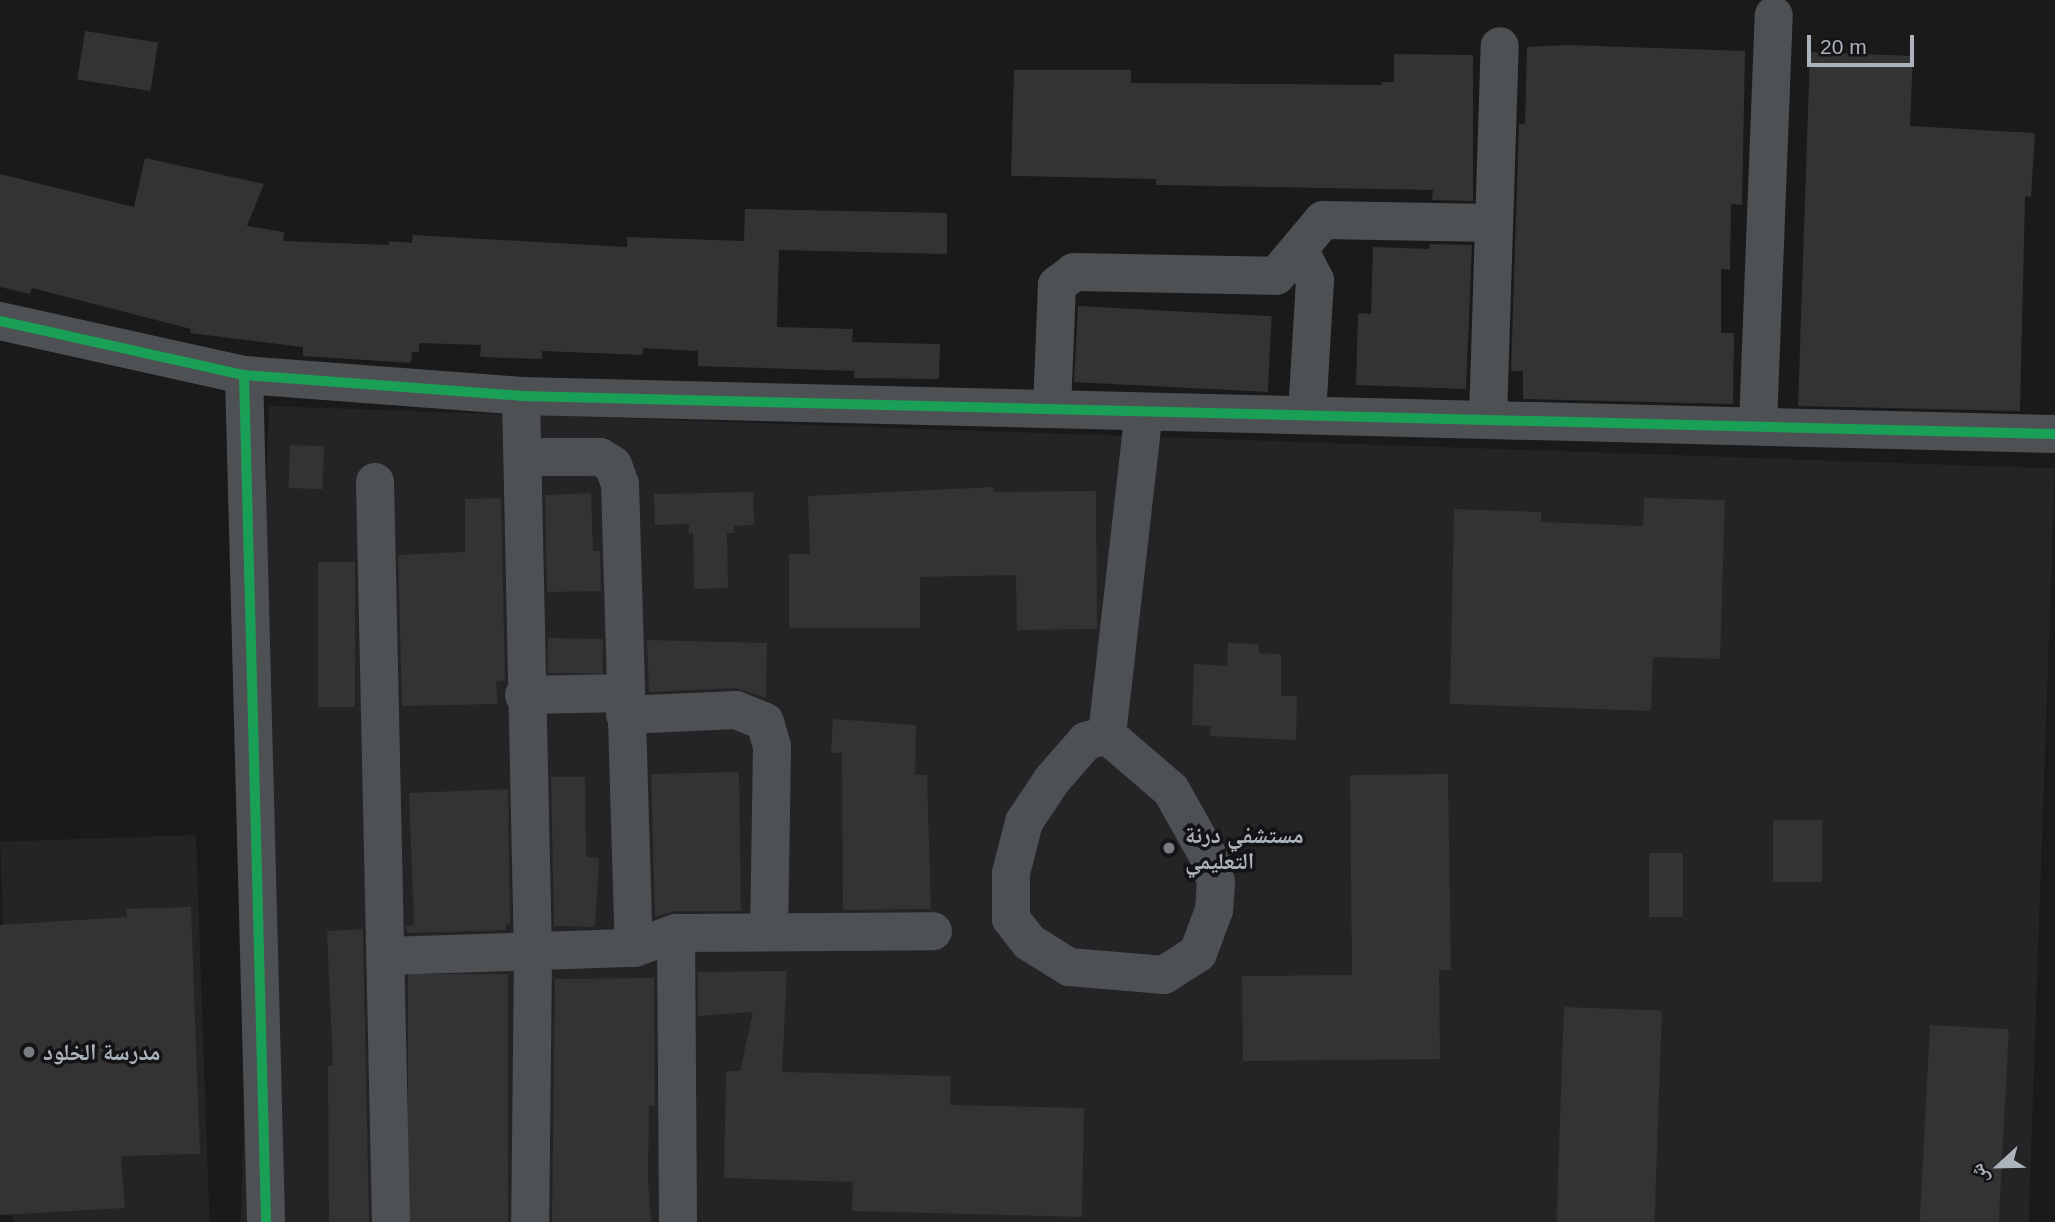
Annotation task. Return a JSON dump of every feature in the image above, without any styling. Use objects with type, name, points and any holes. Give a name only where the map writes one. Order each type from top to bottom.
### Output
[{"type":"street","points":[[1758,425],[1774,15]]},
{"type":"street","points":[[1488,418],[1500,46]]},
{"type":"street","points":[[1052,409],[1057,285],[1074,272],[1276,276],[1323,220],[1493,223]]},
{"type":"street","points":[[1299,249],[1315,280],[1307,415]]},
{"type":"street","points":[[0,321],[244,375],[521,396],[2055,434]]},
{"type":"street","points":[[244,375],[266,1222]]},
{"type":"street","points":[[521,396],[524,695],[533,954],[530,1222]]},
{"type":"street","points":[[1107,735],[1144,412]]},
{"type":"street","points":[[523,457],[600,457],[613,465],[620,484],[634,948]]},
{"type":"street","points":[[375,482],[391,1222]]},
{"type":"street","points":[[524,695],[736,710],[765,722],[772,746],[769,932]]},
{"type":"street","points":[[1107,735],[1171,790],[1208,856],[1216,882],[1214,910],[1198,953],[1164,975],[1069,967],[1029,942],[1010,919],[1011,873],[1024,822],[1052,780],[1086,741],[1107,735]]},
{"type":"street","points":[[387,956],[533,954],[634,948],[676,933],[933,931]]},
{"type":"street","points":[[676,933],[678,1222]]},
{"type":"shaded area","name":"مستشفي درنة التعليمي","points":[[269,406],[2055,468],[2029,1222],[241,1222]]},
{"type":"shaded area","points":[[196,835],[210,1222],[13,1222],[0,842]]},
{"type":"building","points":[[85,31],[158,43],[150,91],[77,79]]},
{"type":"building","points":[[1567,45],[1745,51],[1742,205],[1731,204],[1730,270],[1721,269],[1721,333],[1734,333],[1733,404],[1523,399],[1523,371],[1511,371],[1519,124],[1525,124],[1527,47]]},
{"type":"building","points":[[1810,52],[1913,56],[1910,126],[2035,133],[2031,197],[2025,196],[2020,411],[1798,406]]},
{"type":"building","points":[[1394,54],[1473,55],[1473,201],[1432,200],[1433,190],[1156,185],[1156,179],[1011,176],[1014,70],[1131,70],[1131,83],[1382,85],[1382,82],[1394,82]]},
{"type":"building","points":[[145,158],[264,184],[247,226],[284,232],[283,241],[389,245],[389,241],[412,243],[413,235],[627,247],[627,237],[744,241],[745,209],[947,213],[947,254],[779,250],[777,327],[853,329],[852,342],[940,344],[939,379],[854,378],[854,371],[698,366],[698,351],[643,348],[643,355],[542,351],[542,359],[480,357],[481,345],[419,343],[419,352],[412,352],[411,363],[303,356],[303,347],[190,333],[191,329],[32,288],[30,294],[0,287],[0,174],[134,207]]},
{"type":"building","points":[[1430,244],[1472,245],[1466,389],[1356,385],[1358,313],[1371,314],[1373,247],[1429,249]]},
{"type":"building","points":[[1078,306],[1272,316],[1268,392],[1074,382]]},
{"type":"building","points":[[290,445],[324,446],[322,489],[288,488]]},
{"type":"building","points":[[993,487],[993,492],[1096,491],[1097,629],[1017,630],[1016,575],[920,577],[920,628],[789,628],[789,554],[810,554],[808,496]]},
{"type":"building","points":[[753,492],[754,525],[734,526],[734,533],[727,533],[728,588],[694,589],[693,533],[689,533],[689,524],[655,525],[654,494]]},
{"type":"building","points":[[591,493],[593,551],[600,551],[601,591],[547,592],[545,495]]},
{"type":"building","points":[[501,498],[505,680],[496,681],[498,704],[402,706],[398,555],[465,552],[465,499]]},
{"type":"building","points":[[1644,498],[1725,500],[1720,659],[1653,657],[1651,711],[1450,704],[1454,509],[1541,512],[1541,522],[1643,526]]},
{"type":"building","points":[[318,562],[355,562],[355,707],[318,707]]},
{"type":"building","points":[[548,638],[603,639],[602,674],[547,673]]},
{"type":"building","points":[[647,640],[767,643],[766,698],[735,688],[649,692]]},
{"type":"building","points":[[1228,643],[1259,644],[1259,653],[1281,654],[1281,696],[1297,696],[1296,740],[1210,736],[1211,726],[1192,725],[1194,664],[1227,666]]},
{"type":"building","points":[[833,719],[916,725],[915,775],[927,775],[931,909],[843,910],[842,753],[831,753]]},
{"type":"building","points":[[739,772],[741,911],[676,911],[655,917],[651,774]]},
{"type":"building","points":[[1448,774],[1451,970],[1439,970],[1440,1059],[1243,1061],[1242,976],[1352,975],[1350,775]]},
{"type":"building","points":[[551,777],[585,777],[586,857],[599,858],[595,927],[554,926]]},
{"type":"building","points":[[508,789],[510,924],[506,923],[506,930],[407,933],[406,926],[414,925],[409,793]]},
{"type":"building","points":[[1773,820],[1822,820],[1822,882],[1773,882]]},
{"type":"building","points":[[1649,853],[1683,853],[1683,917],[1649,917]]},
{"type":"building","points":[[191,907],[200,1154],[121,1156],[125,1208],[0,1215],[0,925],[127,917],[126,909]]},
{"type":"building","points":[[363,929],[369,1222],[329,1222],[328,1066],[333,1066],[327,931]]},
{"type":"building","points":[[787,971],[782,1072],[951,1076],[950,1105],[1084,1108],[1082,1217],[852,1211],[853,1182],[724,1178],[726,1071],[740,1071],[753,1012],[698,1016],[698,972]]},
{"type":"building","points":[[408,974],[508,974],[508,1222],[408,1222]]},
{"type":"building","points":[[654,978],[655,1106],[649,1105],[648,1182],[651,1222],[552,1222],[555,979]]},
{"type":"building","points":[[1564,1007],[1662,1010],[1655,1222],[1556,1222]]},
{"type":"building","points":[[1930,1025],[2009,1029],[1999,1222],[1920,1222]]},
{"type":"cycle path","points":[[0,321],[244,375],[521,396],[2055,434]]},
{"type":"cycle path","points":[[244,375],[266,1222]]},
{"type":"place","name":"مستشفي درنة التعليمي","points":[[1169,848]]},
{"type":"place","name":"مدرسة الخلود","points":[[29,1052]]}]
